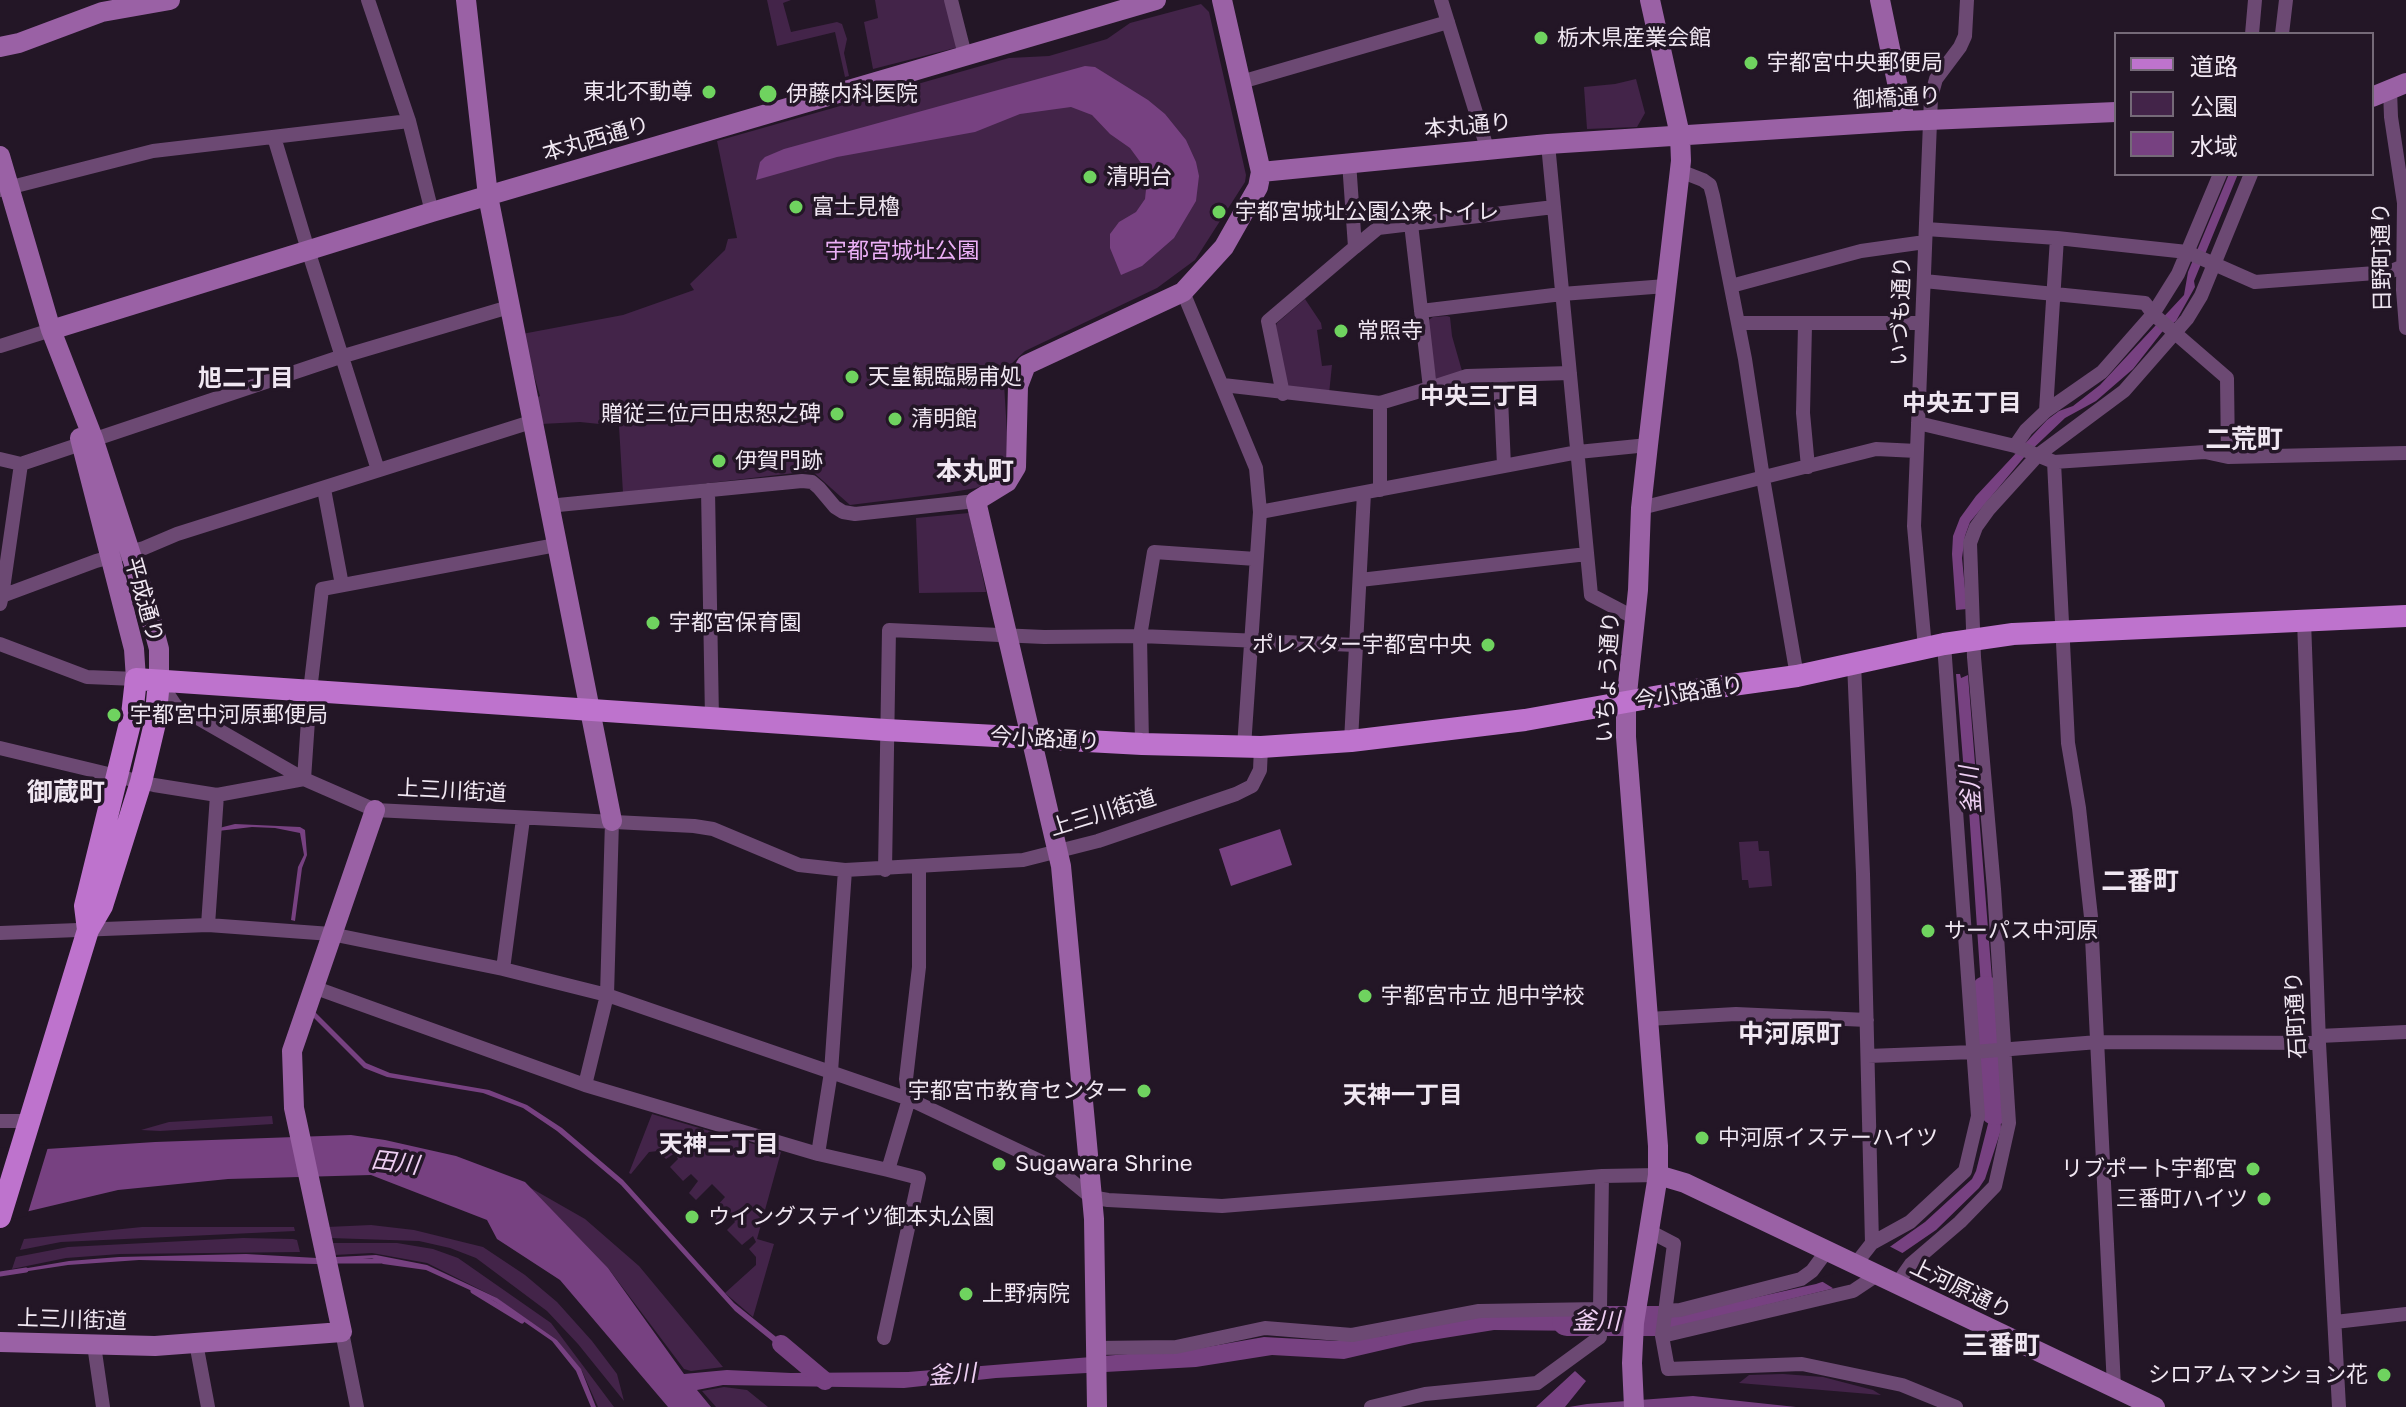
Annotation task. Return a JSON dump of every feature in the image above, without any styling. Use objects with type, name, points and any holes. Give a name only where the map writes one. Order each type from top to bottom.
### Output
[{"type":"main road","points":[[1974,639],[2061,630],[2406,616]]},
{"type":"main road","name":"今小路通り","points":[[136,679],[886,730],[1252,747],[1351,741],[1525,720],[1797,676],[1974,639]]},
{"type":"main road","name":"平成通り","points":[[88,930],[85,906],[136,696],[136,679]]},
{"type":"main road","name":"平成通り","points":[[0,1217],[88,930],[102,906],[141,782],[155,723],[159,681]]},
{"type":"street","points":[[0,47],[102,12],[170,0]]},
{"type":"street","points":[[368,0],[409,121],[432,212]]},
{"type":"street","points":[[466,0],[488,196],[612,821],[607,995],[585,1085]]},
{"type":"street","points":[[951,0],[965,55]]},
{"type":"street","name":"本丸西通り","points":[[51,330],[432,212],[1156,0]]},
{"type":"street","points":[[548,506],[812,482],[835,507],[855,514],[976,501],[1007,482],[1016,467],[1018,386],[1026,365],[1183,292],[1224,247],[1258,187],[1261,172],[1222,0]]},
{"type":"street","points":[[1441,0],[1487,148]]},
{"type":"street","name":"いちょう通り","points":[[1634,1407],[1635,1313],[1658,1175],[1626,703],[1635,618],[1641,508],[1680,171],[1680,135],[1650,0]]},
{"type":"street","points":[[1880,0],[1905,121]]},
{"type":"street","name":"いづも通り","points":[[1967,0],[1965,36],[1931,90],[1914,526],[1939,645],[1990,1051]]},
{"type":"street","points":[[2252,32],[2255,0]]},
{"type":"street","points":[[2282,32],[2286,0]]},
{"type":"street","points":[[1241,82],[1448,22]]},
{"type":"street","name":"日野町通り","points":[[2389,90],[2404,203],[2406,328]]},
{"type":"street","name":"御橋通り","points":[[1680,135],[2114,112]]},
{"type":"street","points":[[5,188],[153,151],[409,121]]},
{"type":"street","name":"本丸通り","points":[[1261,172],[1487,148],[1680,135]]},
{"type":"street","points":[[274,137],[378,470]]},
{"type":"street","points":[[1548,144],[1591,595],[1635,618]]},
{"type":"street","name":"平成通り","points":[[0,156],[5,188],[87,440],[120,554],[159,649],[159,681]]},
{"type":"street","points":[[1349,162],[1355,247]]},
{"type":"street","points":[[1680,171],[1710,185],[1738,323],[1797,676]]},
{"type":"street","points":[[1897,1284],[1911,1264],[1960,1222],[1995,1186],[2009,1123],[1990,1051],[1970,543],[1989,509],[2038,455],[2124,391],[2164,324],[2172,286],[2219,176]]},
{"type":"street","points":[[2015,446],[2046,411],[2164,324],[2194,308],[2250,176]]},
{"type":"street","points":[[1283,394],[1268,321],[1378,228],[1554,207]]},
{"type":"street","points":[[1411,224],[1430,388]]},
{"type":"street","points":[[1731,286],[1926,235],[2057,238],[2187,252],[2255,282],[2389,272],[2405,266]]},
{"type":"street","points":[[2046,411],[2057,238]]},
{"type":"street","points":[[1924,281],[2145,303],[2164,324],[2227,378],[2228,457]]},
{"type":"street","points":[[1421,311],[1562,294],[1666,286]]},
{"type":"street","points":[[1183,292],[1256,468],[1260,512],[1252,639],[1252,747]]},
{"type":"street","points":[[0,459],[21,464],[343,357],[509,307]]},
{"type":"street","points":[[1738,323],[1922,323]]},
{"type":"street","points":[[1805,325],[1803,413],[1808,467]]},
{"type":"street","points":[[0,346],[51,330]]},
{"type":"street","points":[[1223,385],[1380,403],[1467,376],[1570,373]]},
{"type":"street","points":[[1500,375],[1504,466]]},
{"type":"street","points":[[1380,403],[1380,490]]},
{"type":"street","points":[[21,464],[1,600],[177,534],[531,422]]},
{"type":"street","points":[[1918,423],[2015,446],[2054,462],[2205,452],[2228,457],[2406,453]]},
{"type":"street","points":[[1260,512],[1578,452],[1648,445]]},
{"type":"street","points":[[1641,508],[1876,449],[1917,451]]},
{"type":"street","points":[[2054,462],[2068,743],[2091,917],[2114,1387]]},
{"type":"street","points":[[324,489],[342,585]]},
{"type":"street","points":[[708,490],[712,719]]},
{"type":"street","points":[[1351,741],[1364,493]]},
{"type":"street","points":[[976,501],[1064,887],[1094,1219],[1097,1407]]},
{"type":"street","points":[[304,779],[322,589],[556,545]]},
{"type":"street","points":[[1142,744],[1140,636],[1154,552],[1256,559]]},
{"type":"street","name":"平成通り","points":[[120,554],[136,679]]},
{"type":"street","points":[[1360,580],[1587,554]]},
{"type":"street","name":"石町通り","points":[[2304,620],[2319,1040],[2339,1407]]},
{"type":"street","points":[[885,870],[889,630],[1252,639],[1356,645]]},
{"type":"street","points":[[0,644],[87,677],[136,679]]},
{"type":"street","points":[[1854,663],[1872,1243]]},
{"type":"street","points":[[159,681],[175,705],[304,779],[375,810]]},
{"type":"street","name":"上三川街道","points":[[0,1342],[155,1346],[342,1332],[295,1114],[292,1051],[375,810],[713,829],[799,865],[845,870],[1000,863],[1058,853],[1182,813],[1252,786],[1260,770],[1252,747]]},
{"type":"street","points":[[0,748],[183,792],[217,795],[304,779]]},
{"type":"street","points":[[208,925],[217,795]]},
{"type":"street","points":[[503,969],[523,819]]},
{"type":"street","points":[[888,1170],[909,1099],[906,1079],[919,967],[919,867]]},
{"type":"street","points":[[818,1154],[831,1072],[845,870]]},
{"type":"street","points":[[0,933],[208,925],[331,934],[503,969],[607,995],[909,1099],[1057,1169],[1091,1197],[1222,1206],[1602,1176],[1658,1175],[1685,1183],[1854,1266],[1872,1243],[1910,1222],[1965,1171],[1990,1051]]},
{"type":"street","points":[[313,987],[585,1085],[818,1154],[919,1178],[884,1338]]},
{"type":"street","points":[[1648,1019],[1736,1014],[1867,1020]]},
{"type":"street","points":[[1868,1056],[1990,1051],[2098,1042],[2319,1040],[2406,1032]]},
{"type":"street","points":[[0,1121],[29,1121]]},
{"type":"street","points":[[1371,1407],[1425,1394],[1537,1383],[1600,1337],[1602,1176]]},
{"type":"street","points":[[1649,1231],[1674,1244],[1662,1336],[1668,1369],[1802,1364],[1902,1385],[1956,1407]]},
{"type":"street","points":[[1665,1311],[1680,1310],[1801,1279],[1812,1271],[1826,1252]]},
{"type":"street","name":"上河原通り","points":[[1854,1266],[2155,1407]]},
{"type":"street","points":[[1662,1336],[1853,1291],[1877,1275]]},
{"type":"street","points":[[1096,1359],[1176,1347],[1265,1328],[1352,1335],[1479,1311],[1600,1309]]},
{"type":"street","points":[[2335,1322],[2406,1314]]},
{"type":"street","points":[[342,1332],[357,1407]]},
{"type":"street","points":[[196,1343],[208,1407]]},
{"type":"street","points":[[94,1345],[103,1407]]},
{"type":"green space","points":[[767,0],[791,0],[783,3],[791,32],[837,22],[842,24],[847,39],[844,53],[849,76],[845,77],[835,32],[777,46]]},
{"type":"green space","points":[[875,0],[947,0],[959,47],[873,69],[864,22],[878,18]]},
{"type":"green space","name":"宇都宮城址公園","points":[[1201,4],[1209,12],[1246,175],[1245,182],[1195,260],[1157,288],[1025,351],[1009,366],[1004,384],[1009,464],[999,479],[976,488],[850,505],[812,471],[623,493],[619,426],[580,422],[541,424],[535,398],[540,396],[522,334],[623,315],[694,290],[690,284],[725,250],[728,239],[737,238],[717,141],[1009,58],[1049,56],[1107,39],[1130,23]]},
{"type":"green space","points":[[1636,79],[1645,113],[1637,127],[1587,129],[1584,87]]},
{"type":"green space","points":[[1305,299],[1321,323],[1322,329],[1317,330],[1322,366],[1332,365],[1329,394],[1288,389],[1273,332],[1277,323]]},
{"type":"green space","points":[[1433,317],[1450,317],[1462,371],[1436,380],[1427,321]]},
{"type":"green space","points":[[969,513],[986,592],[919,593],[916,518]]},
{"type":"green space","points":[[1758,841],[1759,851],[1769,851],[1772,886],[1749,888],[1748,880],[1742,880],[1739,842]]},
{"type":"green space","points":[[652,1114],[781,1152],[757,1239],[774,1244],[753,1317],[725,1293],[756,1265],[756,1257],[749,1249],[756,1242],[753,1236],[742,1245],[727,1230],[735,1222],[728,1212],[717,1222],[709,1215],[725,1197],[712,1184],[696,1200],[689,1193],[698,1181],[691,1174],[683,1181],[670,1167],[678,1159],[675,1153],[666,1159],[658,1151],[649,1152],[629,1173]]},
{"type":"green space","points":[[272,1116],[273,1124],[141,1130],[169,1122]]},
{"type":"green space","points":[[529,1187],[585,1219],[639,1266],[723,1367],[684,1369],[608,1268]]},
{"type":"green space","points":[[371,1225],[414,1230],[483,1247],[525,1275],[557,1302],[592,1341],[617,1374],[624,1401],[547,1311],[476,1258],[419,1241],[330,1238],[327,1227]]},
{"type":"green space","points":[[142,1227],[294,1227],[295,1231],[61,1242],[20,1250],[24,1239]]},
{"type":"green space","points":[[243,1238],[293,1239],[297,1240],[300,1252],[120,1254],[66,1258],[12,1269],[16,1257],[68,1247]]},
{"type":"green space","points":[[333,1243],[397,1243],[433,1249],[458,1258],[551,1323],[614,1407],[598,1407],[582,1371],[557,1340],[495,1297],[427,1263],[372,1253],[334,1255]]},
{"type":"green space","points":[[1749,1375],[1823,1377],[1873,1390],[1881,1395],[1739,1383]]},
{"type":"green space","points":[[724,1387],[747,1390],[768,1407],[716,1407],[702,1391]]},
{"type":"water","points":[[1085,66],[1095,67],[1165,114],[1186,140],[1199,176],[1196,201],[1174,238],[1142,266],[1121,275],[1110,248],[1110,234],[1119,222],[1136,212],[1145,199],[1147,180],[1141,163],[1130,148],[1110,134],[1092,115],[1071,107],[1020,114],[975,132],[837,157],[756,180],[760,162],[784,149]]},
{"type":"water","points":[[2228,176],[2237,176],[2194,281],[2195,287],[2176,321],[2162,332],[2133,369],[2096,401],[2065,418],[2025,456],[1970,522],[1962,558],[1967,609],[1956,610],[1952,554],[1953,536],[1960,518],[1976,496],[2047,420],[2073,406],[2100,385],[2184,295],[2188,272]]},
{"type":"water","points":[[1956,674],[1960,674],[1961,678],[1968,675],[1996,1030],[1984,1031]]},
{"type":"water","points":[[235,824],[300,827],[305,830],[307,855],[302,868],[295,921],[291,920],[298,867],[304,855],[300,833],[252,827],[218,831]]},
{"type":"water","points":[[1280,829],[1292,865],[1231,886],[1219,849]]},
{"type":"water","points":[[314,1011],[366,1063],[390,1073],[489,1090],[527,1105],[562,1128],[623,1180],[734,1303],[801,1357],[798,1362],[735,1311],[621,1185],[557,1131],[523,1108],[483,1093],[387,1077],[364,1068],[312,1016]]},
{"type":"water","points":[[1999,1071],[2001,1130],[1985,1179],[1936,1230],[1869,1276],[1831,1289],[1673,1328],[1672,1316],[1816,1284],[1857,1270],[1925,1222],[1972,1179],[1976,1171],[1989,1120],[1986,1072]]},
{"type":"water","name":"田川","points":[[351,1135],[456,1156],[525,1182],[608,1268],[684,1374],[727,1370],[908,1372],[1201,1348],[1264,1337],[1337,1341],[1383,1336],[1477,1316],[1594,1315],[1593,1331],[1494,1330],[1413,1343],[1344,1359],[1272,1355],[1196,1367],[996,1378],[904,1388],[723,1385],[697,1390],[711,1407],[668,1407],[560,1280],[497,1239],[487,1220],[371,1175],[228,1179],[118,1190],[0,1218],[0,1152],[155,1142]]},
{"type":"water","points":[[246,1254],[317,1258],[376,1255],[427,1265],[497,1298],[557,1340],[581,1369],[596,1407],[591,1407],[576,1371],[552,1341],[494,1301],[426,1270],[383,1264],[372,1258],[317,1264],[139,1260],[22,1272],[22,1269],[69,1261]]},
{"type":"water","points":[[1575,1371],[1586,1381],[1565,1407],[1536,1407]]},
{"type":"water","points":[[1693,1396],[1796,1407],[1569,1407],[1587,1404]]},
{"type":"pier","points":[[49,1144],[27,1216],[0,1222],[0,1148]]},
{"type":"pier","points":[[1889,1246],[1908,1256],[1883,1272],[1836,1290],[1818,1279],[1855,1266]]},
{"type":"waterway","name":"釜川","points":[[1986,991],[1995,1110]]},
{"type":"waterway","points":[[335,1261],[381,1261]]},
{"type":"waterway","points":[[0,1274],[26,1270]]},
{"type":"waterway","points":[[473,1291],[522,1321]]},
{"type":"waterway","name":"釜川","points":[[1567,1321],[1673,1321],[1698,1317]]},
{"type":"waterway","points":[[781,1344],[825,1381]]},
{"type":"place","name":"栃木県産業会館","points":[[1541,38]]},
{"type":"place","name":"宇都宮中央郵便局","points":[[1751,63]]},
{"type":"place","name":"東北不動尊","points":[[709,92]]},
{"type":"place","name":"伊藤内科医院","points":[[768,94]]},
{"type":"place","name":"清明台","points":[[1090,177]]},
{"type":"place","name":"富士見櫓","points":[[796,207]]},
{"type":"place","name":"宇都宮城址公園公衆トイレ","points":[[1219,212]]},
{"type":"place","name":"常照寺","points":[[1341,331]]},
{"type":"place","name":"天皇観臨賜甫処","points":[[852,377]]},
{"type":"place","name":"贈従三位戸田忠恕之碑","points":[[837,414]]},
{"type":"place","name":"清明館","points":[[895,419]]},
{"type":"place","name":"伊賀門跡","points":[[719,461]]},
{"type":"place","name":"宇都宮保育園","points":[[653,623]]},
{"type":"place","name":"ポレスター宇都宮中央","points":[[1488,645]]},
{"type":"place","name":"宇都宮中河原郵便局","points":[[114,715]]},
{"type":"place","name":"サーパス中河原","points":[[1928,931]]},
{"type":"place","name":"宇都宮市立 旭中学校","points":[[1365,996]]},
{"type":"place","name":"宇都宮市教育センター","points":[[1144,1091]]},
{"type":"place","name":"中河原イステーハイツ","points":[[1702,1138]]},
{"type":"place","name":"Sugawara Shrine","points":[[999,1164]]},
{"type":"place","name":"リブポート宇都宮","points":[[2253,1169]]},
{"type":"place","name":"三番町ハイツ","points":[[2264,1199]]},
{"type":"place","name":"ウイングステイツ御本丸公園","points":[[692,1217]]},
{"type":"place","name":"上野病院","points":[[966,1294]]},
{"type":"place","name":"シロアムマンション花","points":[[2384,1375]]},
{"type":"district","name":"旭二丁目","points":[[246,378]]},
{"type":"district","name":"中央三丁目","points":[[1480,396]]},
{"type":"district","name":"中央五丁目","points":[[1962,403]]},
{"type":"district","name":"二荒町","points":[[2244,440]]},
{"type":"district","name":"本丸町","points":[[975,472]]},
{"type":"district","name":"御蔵町","points":[[66,793]]},
{"type":"district","name":"二番町","points":[[2140,882]]},
{"type":"district","name":"中河原町","points":[[1790,1035]]},
{"type":"district","name":"天神一丁目","points":[[1403,1095]]},
{"type":"district","name":"天神二丁目","points":[[719,1144]]},
{"type":"district","name":"三番町","points":[[2001,1346]]}]
